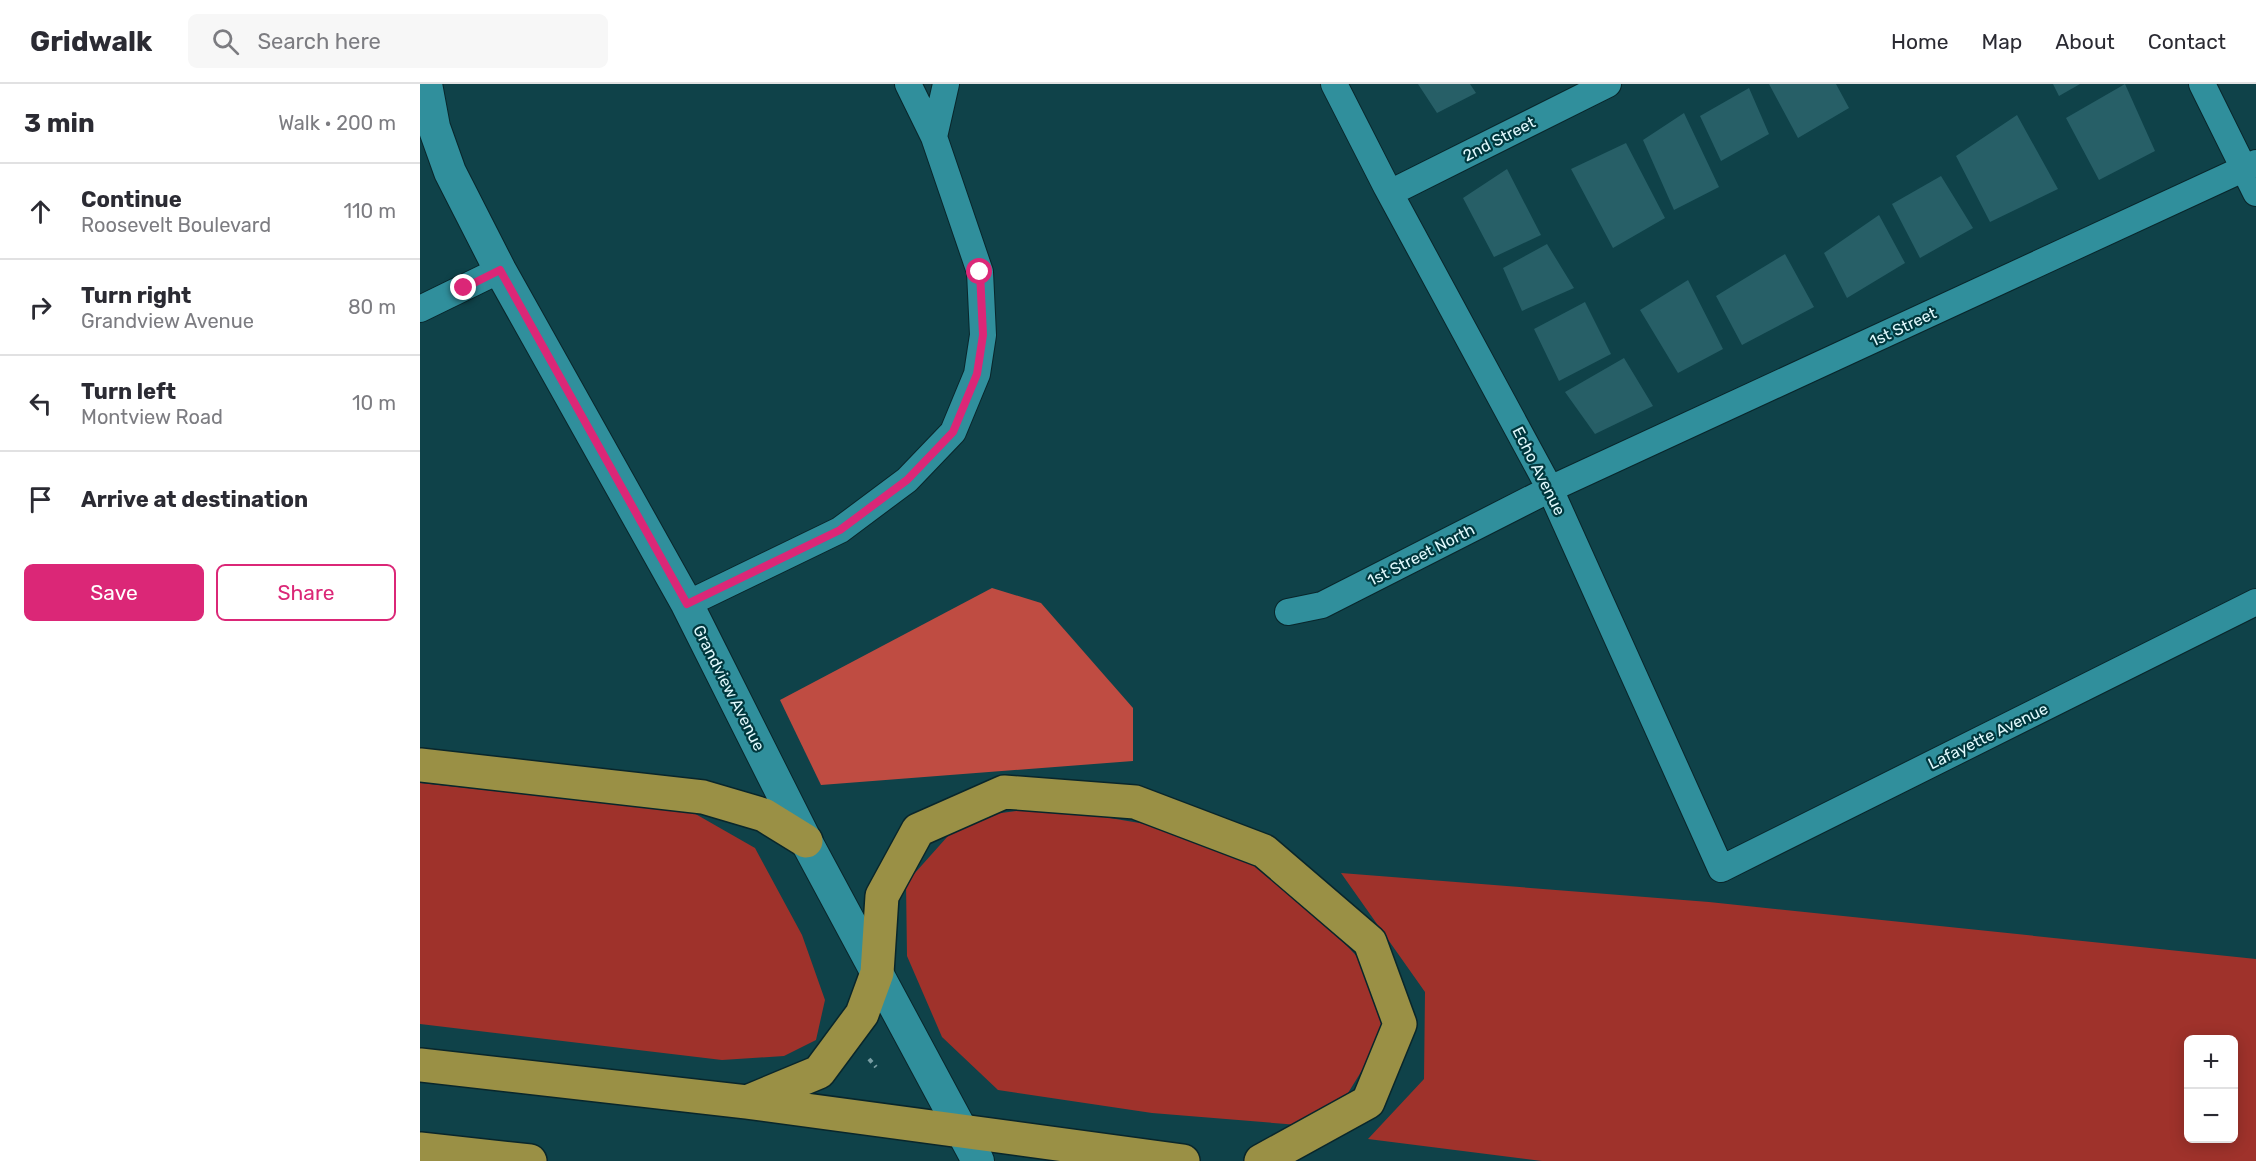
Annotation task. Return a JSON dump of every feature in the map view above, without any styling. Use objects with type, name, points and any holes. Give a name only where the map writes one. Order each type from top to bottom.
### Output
[{"type":"highway","points":[[420,765],[703,797],[764,815],[806,841]]},
{"type":"highway","points":[[747,1102],[819,1072],[862,1014],[877,973],[882,896],[918,830],[1005,792],[1135,802],[1264,851],[1370,942],[1400,1024],[1368,1102],[1261,1161]]},
{"type":"highway","points":[[420,1065],[747,1102],[1183,1161]]},
{"type":"highway","points":[[420,1149],[467,1157],[530,1161]]},
{"type":"street","name":"Grandview Avenue","points":[[426,84],[434,127],[450,172],[500,270],[687,604],[806,841],[978,1161]]},
{"type":"street","points":[[687,604],[840,530],[907,480],[953,432],[978,364],[983,335],[980,272],[934,137],[908,84]]},
{"type":"street","points":[[934,137],[946,84]]},
{"type":"street","name":"Echo Avenue","points":[[1334,84],[1390,193],[1550,489],[1721,869]]},
{"type":"street","name":"2nd Street","points":[[1390,193],[1608,84]]},
{"type":"street","points":[[2202,84],[2250,166],[2256,193]]},
{"type":"street","name":"1st Street","points":[[1550,489],[2250,166]]},
{"type":"street","points":[[420,309],[500,270]]},
{"type":"street","name":"1st Street North","points":[[1288,612],[1322,605],[1550,489]]},
{"type":"street","name":"Lafayette Avenue","points":[[1721,869],[2256,602]]},
{"type":"shaded area","points":[[992,588],[1041,603],[1133,708],[1133,761],[821,785],[780,700]]},
{"type":"shaded area","points":[[420,783],[692,812],[755,848],[802,935],[825,1000],[816,1040],[784,1056],[722,1060],[420,1024]]},
{"type":"shaded area","points":[[1045,807],[1175,829],[1242,854],[1323,920],[1363,963],[1390,1025],[1348,1093],[1298,1125],[1152,1113],[998,1090],[942,1037],[907,956],[906,883],[964,818]]},
{"type":"shaded area","points":[[1341,873],[1709,902],[2256,959],[2256,1161],[1542,1161],[1368,1139],[1424,1079],[1425,992]]},
{"type":"building","points":[[1418,84],[1470,84],[1476,93],[1437,113]]},
{"type":"building","points":[[1769,84],[1836,84],[1849,108],[1798,138]]},
{"type":"building","points":[[2053,84],[2080,84],[2059,96]]},
{"type":"building","points":[[2125,84],[2155,151],[2099,180],[2066,118]]},
{"type":"building","points":[[1749,88],[1769,134],[1721,161],[1700,116]]},
{"type":"building","points":[[1684,113],[1719,187],[1674,210],[1643,140]]},
{"type":"building","points":[[2017,115],[2058,189],[1990,222],[1956,156]]},
{"type":"building","points":[[1626,143],[1665,218],[1613,248],[1571,169]]},
{"type":"building","points":[[1507,169],[1541,235],[1494,257],[1463,198]]},
{"type":"building","points":[[1941,176],[1973,228],[1920,258],[1892,204]]},
{"type":"building","points":[[1879,215],[1905,263],[1847,298],[1824,253]]},
{"type":"building","points":[[1547,244],[1574,288],[1522,311],[1503,268]]},
{"type":"building","points":[[1785,254],[1814,307],[1742,345],[1716,296]]},
{"type":"building","points":[[1688,280],[1723,349],[1678,373],[1640,310]]},
{"type":"building","points":[[1585,302],[1611,354],[1559,381],[1534,329]]},
{"type":"building","points":[[1624,358],[1653,406],[1595,434],[1565,392]]},
{"type":"route","points":[[464,288],[500,270],[687,604],[840,530],[907,480],[953,432],[977,374],[983,335],[980,272]]}]
